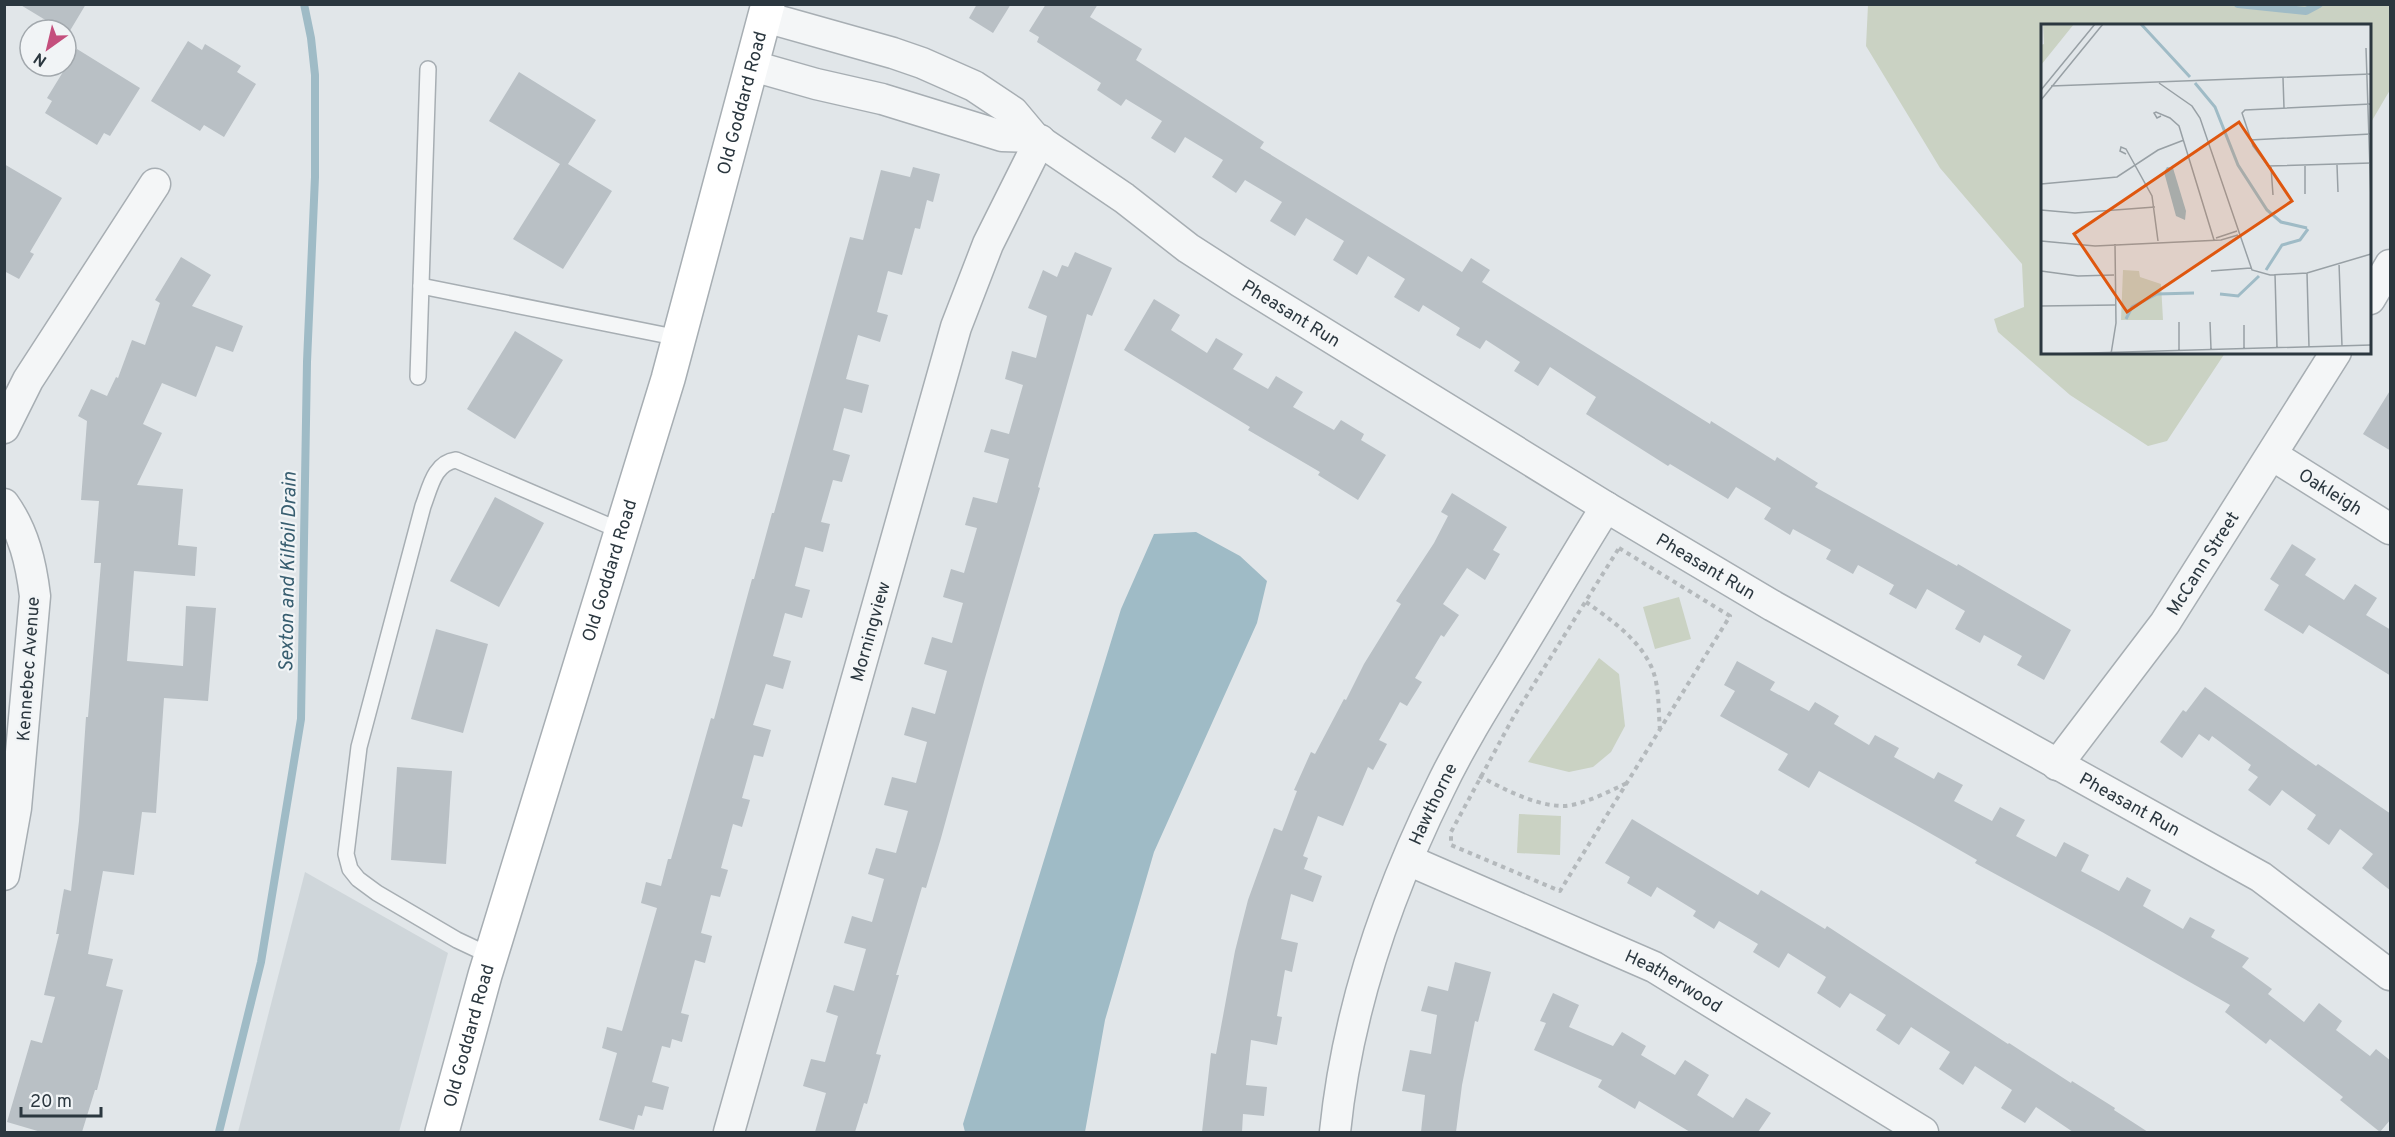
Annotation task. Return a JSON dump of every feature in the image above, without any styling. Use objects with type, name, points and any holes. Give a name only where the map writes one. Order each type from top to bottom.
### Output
[{"type":"street","name":"Pheasant Run","points":[[767,11],[922,63],[974,86],[1013,112],[1037,139],[1124,198],[1188,248],[1239,281],[1606,507],[1773,606],[2261,878],[2391,975]]},
{"type":"street","name":"Old Goddard Road","points":[[442,1132],[491,956],[679,338],[767,11]]},
{"type":"street","points":[[882,99],[893,53]]},
{"type":"street","points":[[753,66],[816,84],[882,99],[1002,136],[1037,139]]},
{"type":"street","name":"Morningview","points":[[729,1132],[956,327],[988,244],[1037,139]]},
{"type":"street","points":[[4,428],[28,381],[155,184]]},
{"type":"street","points":[[2371,297],[2391,265]]},
{"type":"street","name":"McCann Street","points":[[2057,765],[2166,623],[2335,354]]},
{"type":"street","name":"Oakleigh","points":[[2272,454],[2391,529]]},
{"type":"street","name":"Kennebec Avenue","points":[[4,504],[21,534],[31,564],[35,619],[16,808],[4,875]]},
{"type":"street","name":"Hawthorne","points":[[1335,1132],[1348,1048],[1361,995],[1382,927],[1408,860],[1440,788],[1466,738],[1606,507]]},
{"type":"street","name":"Heatherwood","points":[[1408,860],[1654,967],[1923,1132]]},
{"type":"lane","points":[[418,377],[428,69]]},
{"type":"lane","points":[[421,286],[679,338]]},
{"type":"lane","points":[[491,956],[457,940],[377,893],[358,879],[350,869],[346,854],[359,747],[423,506],[437,470],[447,461],[456,460],[621,531]]},
{"type":"path","points":[[1618,548],[1730,616],[1560,891],[1451,845],[1450,832],[1479,777],[1586,602],[1618,548]]},
{"type":"path","points":[[1586,602],[1619,626],[1650,664],[1658,694],[1660,731]]},
{"type":"path","points":[[1479,777],[1516,794],[1543,803],[1566,806],[1628,783]]},
{"type":"shaded area","points":[[305,872],[448,953],[399,1132],[238,1132]]},
{"type":"green space","points":[[1868,5],[2390,5],[2390,90],[2371,122],[2371,24],[2041,24],[2041,354],[2224,354],[2167,441],[2148,446],[2070,395],[1998,332],[1994,319],[2024,307],[2022,264],[1940,168],[1866,46]]},
{"type":"green space","points":[[1679,597],[1691,639],[1655,649],[1643,607]]},
{"type":"green space","points":[[1599,658],[1619,674],[1625,726],[1611,752],[1593,767],[1569,772],[1528,762]]},
{"type":"green space","points":[[1519,814],[1561,816],[1560,855],[1517,853]]},
{"type":"water","points":[[1196,532],[1240,556],[1267,581],[1257,623],[1154,852],[1105,1020],[1085,1132],[965,1132],[963,1124],[1121,609],[1154,534]]},
{"type":"building","points":[[19,4],[86,4],[78,18],[42,18]]},
{"type":"building","points":[[977,4],[1011,4],[993,33],[969,18]]},
{"type":"building","points":[[1046,4],[1098,4],[1090,17],[1142,49],[1136,60],[1264,142],[1260,148],[1462,272],[1471,258],[1490,270],[1482,282],[1710,424],[1711,421],[1775,461],[1777,457],[1818,483],[1815,487],[1957,566],[1958,564],[2071,630],[2044,680],[2017,665],[2022,656],[1984,635],[1980,643],[1955,629],[1965,611],[1927,589],[1916,609],[1889,594],[1894,585],[1858,565],[1853,574],[1826,559],[1831,550],[1793,529],[1790,535],[1764,519],[1771,508],[1736,487],[1728,499],[1670,464],[1668,466],[1586,414],[1596,397],[1550,367],[1538,386],[1514,371],[1520,362],[1486,340],[1480,349],[1456,335],[1460,328],[1423,305],[1419,312],[1394,297],[1405,279],[1368,256],[1357,275],[1333,260],[1344,241],[1306,218],[1295,236],[1270,221],[1282,202],[1245,180],[1236,193],[1212,177],[1223,160],[1185,137],[1175,153],[1151,138],[1162,121],[1126,99],[1121,106],[1097,90],[1101,83],[1037,42],[1039,37],[1029,31]]},
{"type":"building","points":[[188,41],[202,50],[205,44],[241,66],[237,72],[256,84],[224,137],[204,125],[200,131],[151,101]]},
{"type":"building","points":[[78,50],[140,88],[110,136],[104,133],[97,145],[45,113],[52,101],[47,98],[59,78],[78,78]]},
{"type":"building","points":[[519,72],[596,120],[568,164],[612,191],[563,269],[513,239],[560,164],[489,121]]},
{"type":"building","points":[[4,164],[62,198],[30,252],[34,254],[19,279],[4,271]]},
{"type":"building","points":[[913,167],[940,174],[933,202],[927,200],[920,229],[915,228],[902,275],[888,271],[877,312],[888,315],[880,342],[858,335],[846,379],[869,385],[862,413],[844,408],[833,450],[850,455],[842,482],[833,480],[821,522],[830,524],[823,552],[805,547],[795,586],[810,590],[802,618],[785,613],[773,656],[791,661],[783,689],[766,684],[753,725],[771,730],[763,757],[754,755],[742,798],[750,800],[742,827],[733,824],[721,868],[728,870],[720,897],[711,895],[701,933],[712,936],[705,963],[695,960],[681,1013],[689,1015],[682,1042],[672,1039],[670,1048],[662,1046],[652,1082],[669,1087],[663,1110],[645,1106],[642,1116],[638,1115],[634,1130],[599,1120],[617,1053],[602,1048],[607,1027],[622,1031],[657,908],[641,903],[646,882],[661,886],[668,859],[671,859],[711,718],[714,719],[752,579],[754,579],[772,513],[774,513],[850,237],[863,240],[881,170],[910,177]]},
{"type":"building","points":[[1075,252],[1112,268],[1092,316],[1087,314],[941,838],[926,888],[922,887],[896,975],[899,975],[876,1054],[881,1055],[867,1104],[864,1103],[855,1132],[815,1132],[826,1093],[803,1086],[811,1059],[825,1062],[838,1016],[826,1012],[834,985],[854,991],[866,949],[844,943],[852,916],[872,922],[884,879],[868,874],[876,848],[896,853],[908,811],[884,805],[892,777],[916,783],[927,742],[904,735],[912,707],[935,714],[947,671],[924,664],[932,637],[952,643],[963,603],[943,597],[951,569],[964,573],[977,528],[965,525],[973,497],[997,503],[1009,459],[984,452],[991,429],[1009,434],[1023,385],[1005,379],[1012,351],[1036,358],[1047,316],[1028,308],[1043,270],[1057,277],[1062,265],[1068,267]]},
{"type":"building","points":[[181,257],[211,275],[192,306],[243,326],[233,352],[216,346],[196,397],[162,383],[143,424],[162,433],[137,485],[183,489],[178,545],[197,547],[195,576],[134,571],[127,661],[183,666],[186,606],[216,608],[208,701],[164,698],[156,813],[142,812],[134,875],[103,871],[88,954],[113,959],[106,986],[123,990],[97,1090],[95,1090],[82,1132],[41,1132],[7,1122],[31,1040],[42,1043],[55,997],[44,995],[59,934],[56,934],[64,889],[71,891],[79,821],[86,717],[88,717],[101,563],[94,563],[99,501],[81,500],[87,421],[78,416],[91,389],[107,396],[116,377],[118,378],[132,340],[145,345],[160,303],[155,300]]},
{"type":"building","points":[[1154,299],[1180,315],[1171,330],[1207,353],[1216,338],[1243,354],[1233,369],[1268,389],[1276,376],[1303,392],[1293,407],[1334,430],[1341,420],[1364,434],[1361,440],[1386,455],[1358,500],[1318,475],[1320,472],[1248,430],[1250,427],[1124,350]]},
{"type":"building","points":[[515,331],[563,360],[515,439],[467,409]]},
{"type":"building","points":[[2391,389],[2391,451],[2363,434]]},
{"type":"building","points":[[1452,493],[1507,527],[1493,550],[1500,554],[1485,580],[1467,568],[1443,604],[1459,615],[1444,637],[1441,635],[1415,678],[1422,682],[1407,706],[1400,702],[1379,740],[1387,744],[1373,770],[1368,767],[1343,826],[1318,816],[1303,856],[1308,858],[1304,869],[1322,876],[1313,902],[1291,894],[1281,939],[1298,943],[1292,972],[1285,970],[1277,1016],[1282,1017],[1277,1045],[1251,1040],[1246,1085],[1267,1087],[1264,1116],[1243,1114],[1242,1132],[1202,1132],[1211,1053],[1216,1054],[1235,951],[1248,900],[1274,828],[1282,831],[1297,791],[1294,790],[1311,752],[1315,754],[1364,664],[1401,604],[1396,601],[1434,543],[1448,516],[1441,512]]},
{"type":"building","points":[[495,497],[544,523],[499,607],[450,581]]},
{"type":"building","points":[[2292,544],[2316,559],[2305,575],[2344,600],[2355,584],[2377,598],[2366,615],[2391,630],[2391,676],[2309,625],[2303,634],[2264,610],[2279,585],[2270,579]]},
{"type":"building","points":[[436,629],[488,644],[463,733],[411,719]]},
{"type":"building","points":[[1737,661],[1775,682],[1770,690],[1809,711],[1815,702],[1839,716],[1834,724],[1869,745],[1875,735],[1899,748],[1894,757],[1934,779],[1938,772],[1963,785],[1954,801],[1992,821],[2000,807],[2025,820],[2016,836],[2056,857],[2064,842],[2089,855],[2081,871],[2119,891],[2127,877],[2151,890],[2143,906],[2183,929],[2190,917],[2215,930],[2211,937],[2249,958],[2242,967],[2272,989],[2268,994],[2304,1022],[2319,1003],[2342,1021],[2336,1030],[2370,1056],[2376,1049],[2391,1061],[2391,1119],[2380,1132],[2340,1100],[2343,1097],[2270,1039],[2266,1044],[2225,1012],[2230,1005],[1975,863],[1977,860],[1914,824],[1819,771],[1809,788],[1778,770],[1788,754],[1720,716],[1735,691],[1724,685]]},
{"type":"building","points":[[2205,687],[2316,766],[2318,764],[2391,814],[2391,891],[2362,868],[2373,854],[2340,829],[2329,845],[2307,829],[2316,815],[2282,790],[2270,806],[2248,790],[2258,777],[2248,770],[2251,765],[2212,736],[2209,741],[2199,734],[2182,758],[2160,742],[2183,710],[2186,712]]},
{"type":"building","points":[[397,767],[452,771],[446,864],[391,860]]},
{"type":"building","points":[[1632,819],[1758,895],[1761,890],[1825,929],[1827,926],[2008,1044],[2115,1108],[2114,1110],[2148,1132],[2073,1132],[2036,1107],[2025,1123],[2001,1108],[2012,1090],[1975,1066],[1963,1085],[1939,1069],[1950,1052],[1911,1027],[1899,1045],[1876,1030],[1886,1015],[1850,993],[1840,1008],[1817,993],[1826,977],[1788,953],[1779,968],[1753,952],[1758,944],[1719,921],[1714,929],[1693,916],[1696,911],[1657,887],[1651,897],[1627,883],[1630,877],[1605,863]]},
{"type":"building","points":[[1455,962],[1491,972],[1478,1022],[1475,1021],[1462,1085],[1456,1132],[1421,1132],[1425,1095],[1402,1091],[1410,1050],[1431,1054],[1437,1015],[1421,1011],[1428,986],[1448,991]]},
{"type":"building","points":[[1553,993],[1579,1005],[1569,1027],[1613,1046],[1622,1032],[1646,1046],[1641,1055],[1675,1075],[1685,1060],[1709,1075],[1697,1095],[1733,1118],[1746,1098],[1771,1113],[1758,1132],[1690,1132],[1639,1101],[1635,1109],[1598,1087],[1602,1080],[1534,1050],[1546,1023],[1540,1021]]},
{"type":"waterway","name":"Sexton and Kilfoil Drain","points":[[219,1132],[261,962],[301,719],[307,362],[315,177],[315,75],[304,4]]},
{"type":"waterway","points":[[2238,4],[2306,11],[2319,4]]}]
